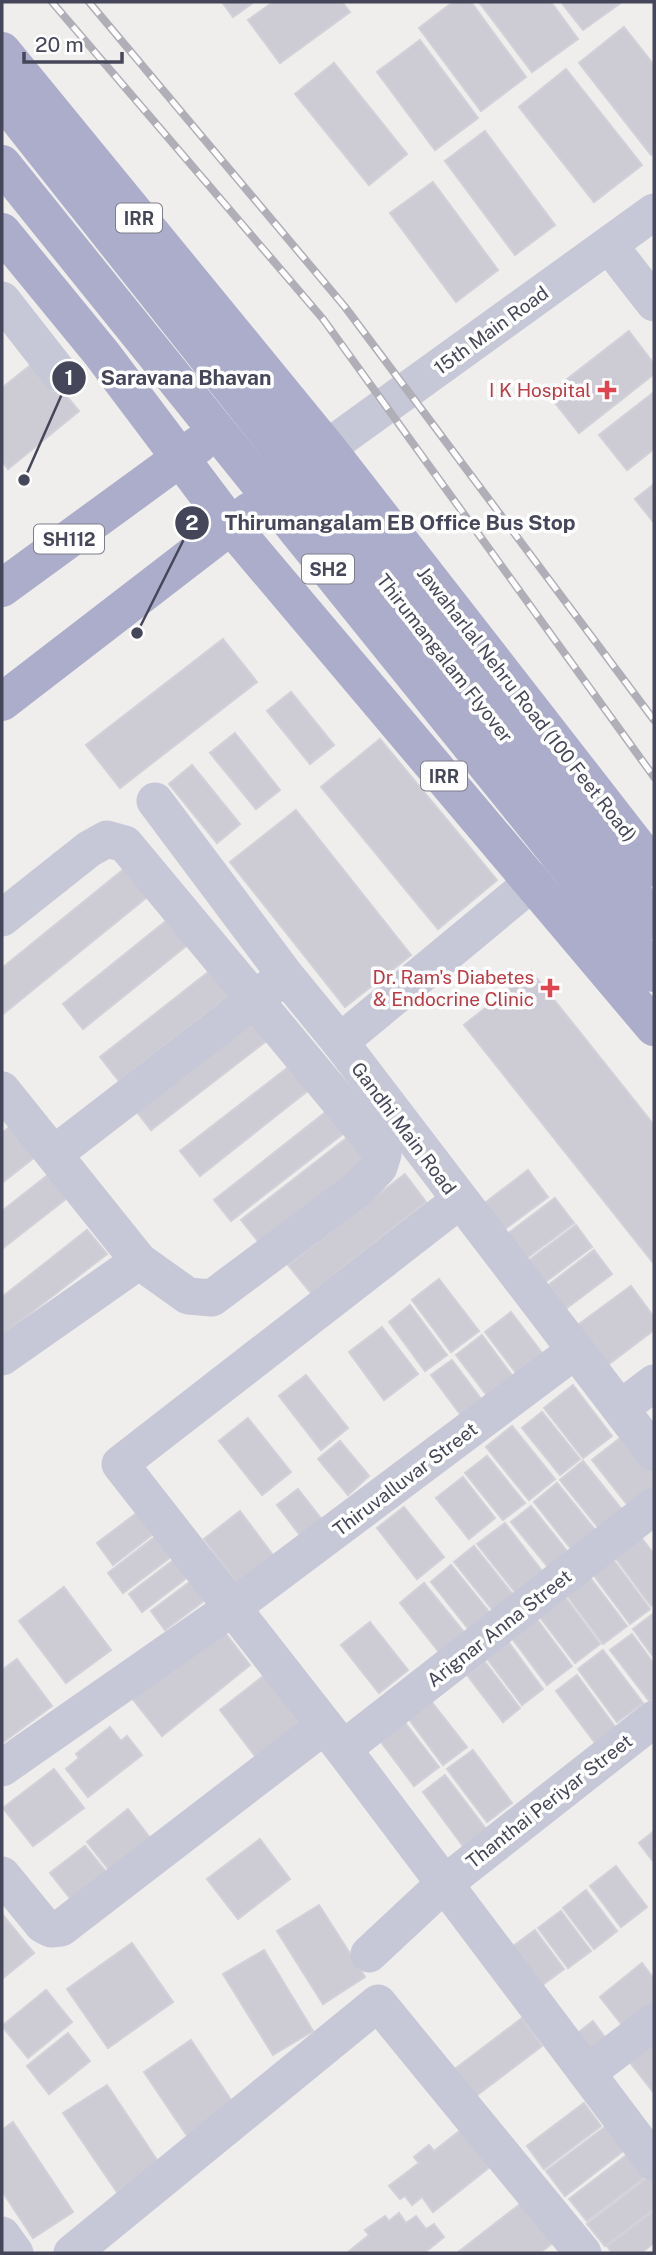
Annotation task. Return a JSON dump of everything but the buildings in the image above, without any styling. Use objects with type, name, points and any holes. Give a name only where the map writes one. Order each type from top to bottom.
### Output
[{"type":"main road","name":"Jawaharlal Nehru Road (100 Feet Road)","points":[[2,51],[327,448],[654,867]]},
{"type":"main road","name":"Thirumangalam Flyover","points":[[2,98],[654,922]]},
{"type":"main road","name":"Thirumangalam Flyover","points":[[2,164],[654,974]]},
{"type":"main road","points":[[13,245],[115,189]]},
{"type":"main road","name":"IRR","points":[[13,245],[102,354],[178,460],[232,527],[534,881],[654,1027]]},
{"type":"main road","name":"SH112","points":[[2,588],[276,386]]},
{"type":"main road","points":[[2,702],[232,527],[327,448]]},
{"type":"street","name":"15th Main Road","points":[[327,448],[654,212]]},
{"type":"street","points":[[609,245],[654,303]]},
{"type":"street","points":[[2,300],[59,373]]},
{"type":"street","name":"Gandhi Main Road","points":[[155,801],[286,976],[340,1042],[654,1453]]},
{"type":"street","points":[[2,918],[89,849],[107,839],[125,844],[251,1000],[383,1154],[379,1167],[359,1188],[212,1298],[188,1296],[139,1261],[54,1154],[4,1097]]},
{"type":"street","points":[[340,1042],[534,881]]},
{"type":"street","points":[[54,1154],[251,1000],[286,976]]},
{"type":"street","points":[[459,1201],[120,1464],[334,1738],[654,2162]]},
{"type":"street","points":[[2,1357],[139,1261]]},
{"type":"street","name":"Thiruvalluvar Street","points":[[2,1769],[233,1607],[576,1350]]},
{"type":"street","points":[[621,1408],[654,1383]]},
{"type":"street","name":"Arignar Anna Street","points":[[2,1875],[43,1925],[51,1929],[61,1928],[334,1738],[654,1506]]},
{"type":"street","name":"Thanthai Periyar Street","points":[[369,1955],[444,1884],[651,1729]]},
{"type":"street","points":[[72,2253],[378,2003],[583,2253]]},
{"type":"street","points":[[587,2073],[654,2021]]},
{"type":"street","points":[[2,2235],[15,2253]]},
{"type":"railway","points":[[52,2],[323,319],[654,777]]},
{"type":"railway","points":[[89,2],[345,307],[654,720]]},
{"type":"place","name":"I K Hospital","points":[[607,390]]},
{"type":"place","name":"Saravana Bhavan","points":[[24,480]]},
{"type":"place","name":"Thirumangalam EB Office Bus Stop","points":[[137,633]]},
{"type":"place","name":"Dr. Ram's Diabetes & Endocrine Clinic","points":[[550,988]]}]
